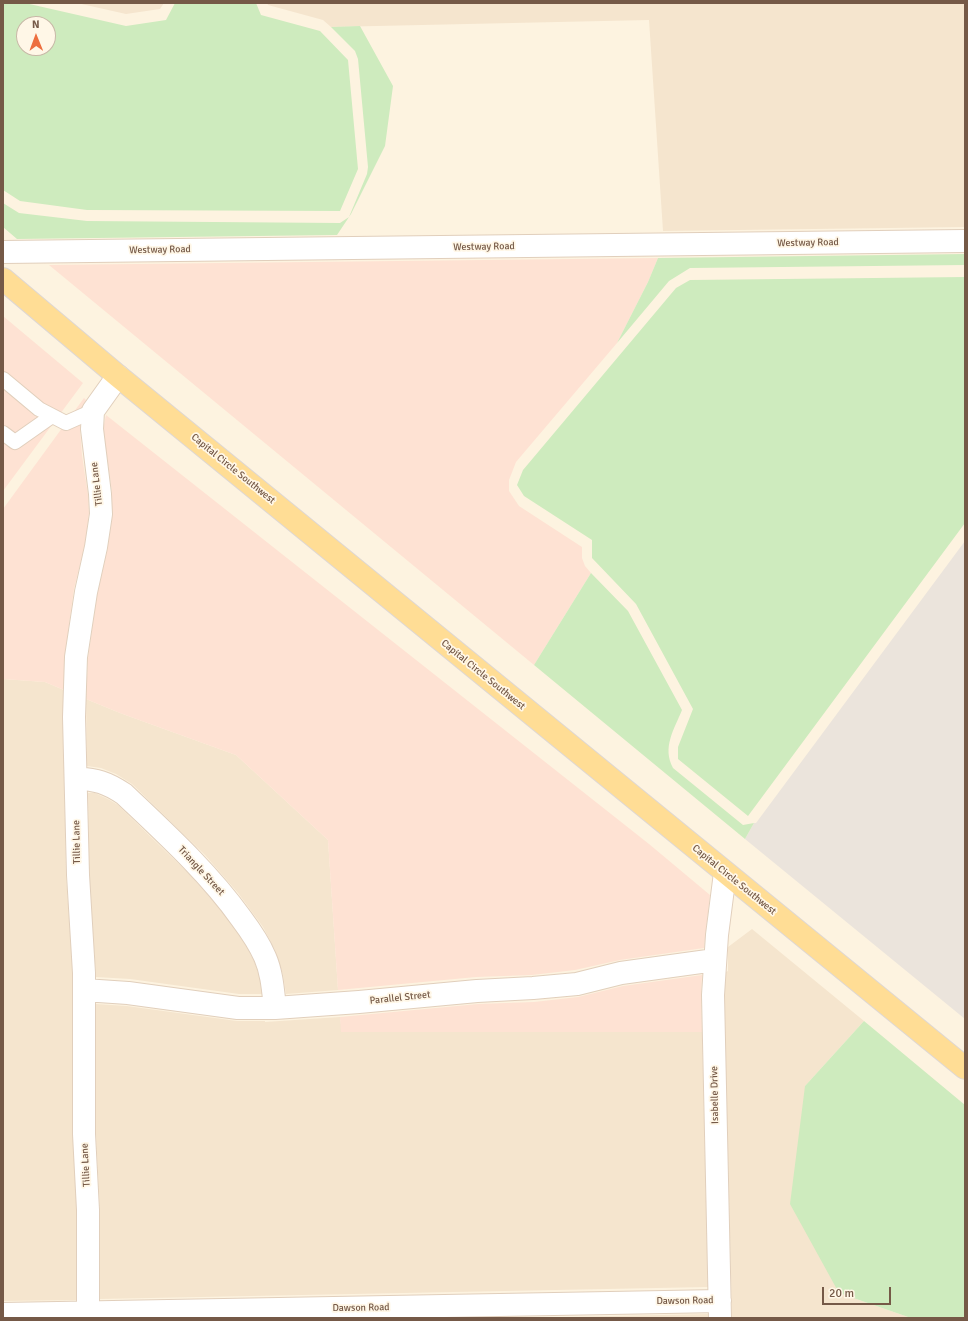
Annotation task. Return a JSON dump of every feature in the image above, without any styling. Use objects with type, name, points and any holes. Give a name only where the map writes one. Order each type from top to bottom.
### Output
[{"type":"main road","name":"Capital Circle Southwest","points":[[3,279],[118,376],[965,1068]]},
{"type":"street","name":"Westway Road","points":[[3,252],[965,241]]},
{"type":"street","points":[[93,411],[118,376]]},
{"type":"street","name":"Tillie Lane","points":[[88,1315],[88,1210],[84,1134],[84,973],[78,876],[74,717],[76,657],[86,592],[96,547],[101,514],[92,429],[93,411]]},
{"type":"street","name":"Triangle Street","points":[[76,778],[97,780],[112,786],[124,794],[198,865],[230,902],[254,935],[265,957],[272,979],[275,1008]]},
{"type":"street","name":"Isabelle Drive","points":[[720,1309],[713,995],[715,960],[725,873]]},
{"type":"street","name":"Parallel Street","points":[[84,990],[128,993],[238,1008],[275,1008],[577,984],[622,973],[715,960]]},
{"type":"street","name":"Dawson Road","points":[[3,1314],[88,1315],[720,1309]]},
{"type":"lane","points":[[3,379],[38,409],[66,422],[93,411]]},
{"type":"lane","points":[[3,433],[15,442],[52,416]]},
{"type":"shaded area","points":[[77,3],[164,3],[160,9],[126,14]]},
{"type":"shaded area","points":[[267,3],[965,3],[965,227],[663,231],[649,20],[331,27],[323,20],[268,5]]},
{"type":"shaded area","points":[[658,258],[648,282],[617,343],[516,462],[509,480],[509,491],[519,506],[582,547],[582,558],[585,566],[591,573],[534,665],[49,265]]},
{"type":"shaded area","points":[[3,316],[83,383],[3,491]]},
{"type":"shaded area","points":[[84,398],[86,400],[82,410],[80,430],[89,513],[85,544],[74,589],[65,654],[64,690],[45,682],[3,679],[3,509]]},
{"type":"shaded area","points":[[106,415],[649,844],[710,895],[704,948],[620,960],[575,970],[532,975],[476,977],[338,990],[328,840],[236,755],[120,713],[86,699],[88,658],[97,595],[107,551],[112,516],[112,492],[103,429]]},
{"type":"shaded area","points":[[965,541],[965,1019],[745,839],[754,823],[756,823]]},
{"type":"shaded area","points":[[3,679],[45,682],[64,690],[63,716],[66,876],[73,973],[73,1134],[77,1210],[76,1300],[3,1301]]},
{"type":"shaded area","points":[[86,699],[120,713],[236,755],[328,840],[338,990],[286,994],[283,975],[275,950],[263,927],[238,893],[205,855],[132,784],[116,774],[101,768],[87,766]]},
{"type":"shaded area","points":[[88,793],[95,793],[118,805],[190,875],[222,911],[245,943],[255,963],[261,982],[262,994],[239,994],[130,979],[96,977],[89,875]]},
{"type":"shaded area","points":[[752,929],[864,1021],[805,1086],[839,1293],[911,1318],[732,1318],[724,996],[726,972],[728,971],[728,947]]},
{"type":"shaded area","points":[[702,975],[702,1032],[341,1032],[340,1017],[478,1004],[534,1002],[578,997],[623,986]]},
{"type":"shaded area","points":[[96,1004],[127,1006],[237,1021],[265,1022],[340,1017],[342,1032],[702,1032],[708,1287],[99,1299],[100,1210],[96,1134]]},
{"type":"shaded area","points":[[709,1314],[709,1318],[512,1318]]},
{"type":"green space","points":[[3,3],[25,3],[126,26],[166,20],[175,3],[256,3],[261,15],[320,31],[348,60],[358,169],[340,211],[87,210],[20,201],[3,190]]},
{"type":"green space","points":[[360,26],[393,86],[385,146],[349,217],[367,174],[368,167],[358,59],[355,51],[331,27]]},
{"type":"green space","points":[[3,203],[19,213],[87,221],[340,223],[349,217],[337,235],[17,239],[3,227]]},
{"type":"green space","points":[[965,254],[965,265],[690,268],[669,281],[617,343],[648,282],[658,258]]},
{"type":"green space","points":[[965,277],[965,523],[748,816],[678,759],[678,747],[693,709],[636,604],[592,558],[592,540],[524,496],[517,485],[523,470],[676,288],[690,280]]},
{"type":"green space","points":[[591,573],[628,611],[682,710],[670,739],[669,753],[673,768],[743,825],[754,823],[745,839],[534,665]]},
{"type":"green space","points":[[864,1021],[965,1105],[965,1318],[911,1318],[839,1293],[790,1204],[805,1086]]}]
